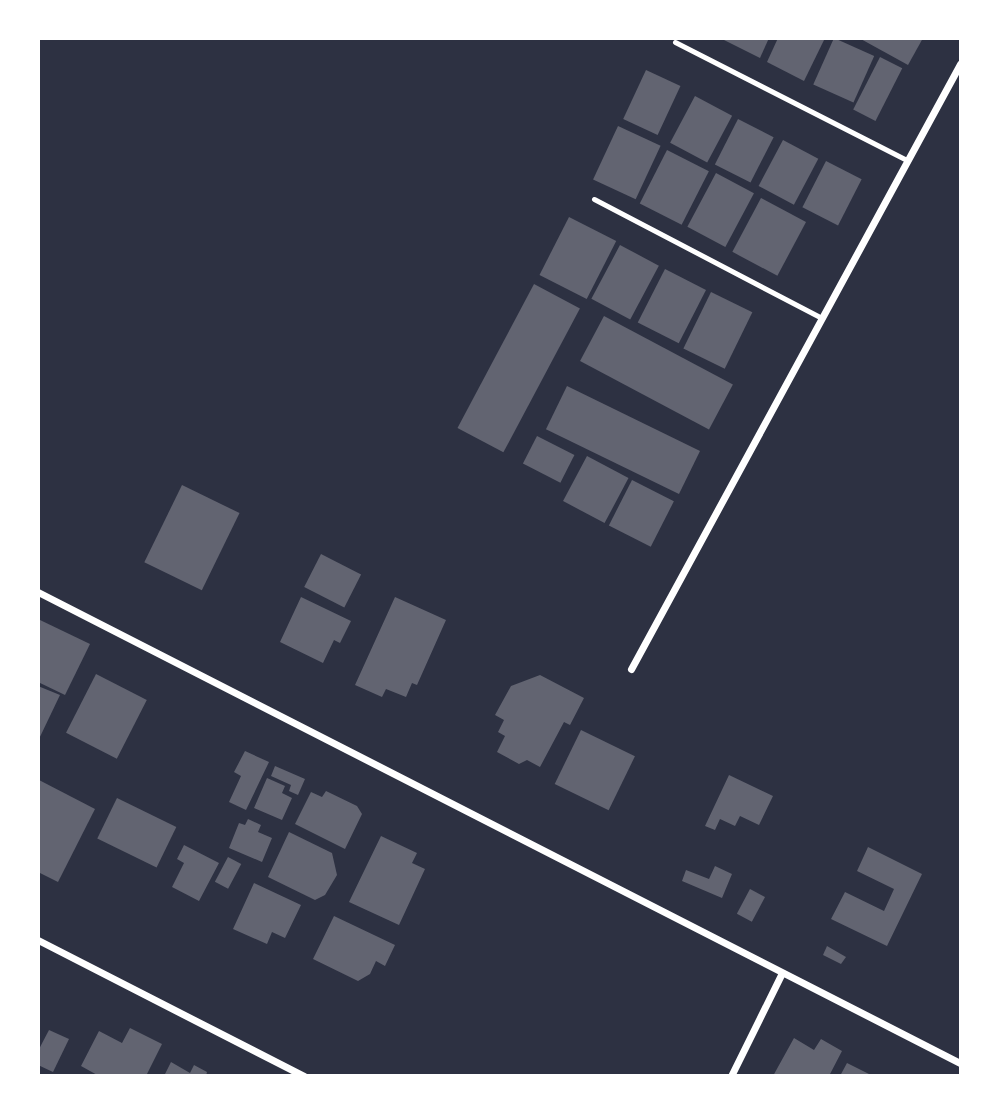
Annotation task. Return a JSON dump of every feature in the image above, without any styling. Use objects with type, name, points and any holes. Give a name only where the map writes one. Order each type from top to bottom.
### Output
[{"type":"street","points":[[631,669],[961,64]]},
{"type":"street","points":[[38,592],[961,1063]]},
{"type":"street","points":[[38,940],[304,1076]]},
{"type":"street","points":[[731,1076],[782,973]]},
{"type":"lane","points":[[675,42],[907,160]]},
{"type":"lane","points":[[594,200],[822,318]]},
{"type":"building","points":[[720,38],[769,38],[760,58]]},
{"type":"building","points":[[778,38],[825,38],[804,81],[767,62]]},
{"type":"building","points":[[834,38],[874,56],[853,102],[813,85]]},
{"type":"building","points":[[859,38],[923,38],[908,65]]},
{"type":"building","points":[[880,57],[902,68],[875,121],[853,110]]},
{"type":"building","points":[[646,70],[680,86],[658,135],[623,119]]},
{"type":"building","points":[[695,96],[732,116],[707,163],[670,143]]},
{"type":"building","points":[[738,119],[774,137],[750,183],[715,164]]},
{"type":"building","points":[[618,126],[661,146],[636,199],[593,179]]},
{"type":"building","points":[[783,140],[818,159],[794,205],[759,186]]},
{"type":"building","points":[[667,150],[709,171],[682,225],[640,203]]},
{"type":"building","points":[[826,161],[862,179],[838,225],[802,207]]},
{"type":"building","points":[[716,173],[754,193],[725,247],[687,227]]},
{"type":"building","points":[[761,198],[806,222],[777,276],[732,252]]},
{"type":"building","points":[[569,217],[616,241],[587,299],[539,275]]},
{"type":"building","points":[[620,245],[659,266],[630,320],[591,299]]},
{"type":"building","points":[[665,269],[706,290],[679,343],[638,322]]},
{"type":"building","points":[[534,284],[580,308],[503,452],[457,428]]},
{"type":"building","points":[[711,292],[752,312],[725,369],[683,349]]},
{"type":"building","points":[[604,316],[733,385],[709,430],[580,361]]},
{"type":"building","points":[[567,386],[700,451],[679,494],[546,429]]},
{"type":"building","points":[[537,436],[574,455],[560,483],[523,464]]},
{"type":"building","points":[[587,456],[628,478],[605,523],[563,501]]},
{"type":"building","points":[[632,480],[674,501],[651,547],[609,525]]},
{"type":"building","points":[[182,485],[240,513],[202,590],[144,562]]},
{"type":"building","points":[[321,554],[361,574],[344,607],[304,587]]},
{"type":"building","points":[[301,597],[351,621],[340,643],[334,640],[323,663],[280,642]]},
{"type":"building","points":[[395,597],[446,620],[417,685],[412,683],[406,697],[386,689],[382,697],[355,685]]},
{"type":"building","points":[[40,620],[90,644],[65,695],[38,682]]},
{"type":"building","points":[[96,674],[147,700],[117,759],[66,733]]},
{"type":"building","points":[[540,675],[584,698],[570,725],[564,722],[540,767],[527,760],[519,764],[497,752],[505,736],[498,732],[504,720],[495,715],[511,686]]},
{"type":"building","points":[[38,686],[60,695],[38,741]]},
{"type":"building","points":[[581,730],[635,756],[609,810],[555,784]]},
{"type":"building","points":[[245,751],[269,762],[246,810],[229,802],[241,776],[234,772]]},
{"type":"building","points":[[275,766],[305,779],[298,795],[289,791],[291,785],[271,776]]},
{"type":"building","points":[[729,775],[773,796],[759,825],[740,816],[735,826],[720,819],[715,830],[705,826]]},
{"type":"building","points":[[267,778],[285,786],[282,793],[292,798],[282,820],[254,808]]},
{"type":"building","points":[[39,780],[95,809],[58,882],[38,872]]},
{"type":"building","points":[[326,791],[357,806],[362,814],[345,849],[295,824],[311,792],[322,797]]},
{"type":"building","points":[[117,798],[176,827],[157,867],[97,838]]},
{"type":"building","points":[[248,819],[261,825],[258,832],[272,838],[262,862],[229,848],[239,823],[245,825]]},
{"type":"building","points":[[289,832],[332,853],[337,875],[325,895],[315,900],[268,877]]},
{"type":"building","points":[[381,836],[417,853],[412,863],[425,869],[399,925],[349,902]]},
{"type":"building","points":[[184,845],[219,863],[199,901],[172,887],[184,863],[177,859]]},
{"type":"building","points":[[868,847],[922,874],[887,946],[831,919],[845,892],[884,911],[894,889],[857,871]]},
{"type":"building","points":[[228,857],[241,864],[228,889],[215,882]]},
{"type":"building","points":[[715,866],[732,874],[722,898],[682,881],[686,870],[709,879]]},
{"type":"building","points":[[254,883],[301,905],[285,938],[272,932],[267,944],[233,929]]},
{"type":"building","points":[[750,889],[765,897],[752,922],[737,914]]},
{"type":"building","points":[[334,916],[395,945],[385,966],[376,961],[370,974],[358,981],[313,959]]},
{"type":"building","points":[[827,946],[846,957],[841,964],[823,955]]},
{"type":"building","points":[[130,1028],[162,1044],[146,1076],[99,1076],[81,1066],[99,1031],[122,1043]]},
{"type":"building","points":[[49,1030],[69,1039],[53,1072],[38,1065],[38,1051]]},
{"type":"building","points":[[794,1038],[814,1050],[821,1039],[842,1051],[829,1076],[773,1076]]},
{"type":"building","points":[[171,1062],[190,1073],[194,1065],[207,1072],[206,1076],[164,1076]]},
{"type":"building","points":[[847,1063],[873,1076],[840,1076]]}]
